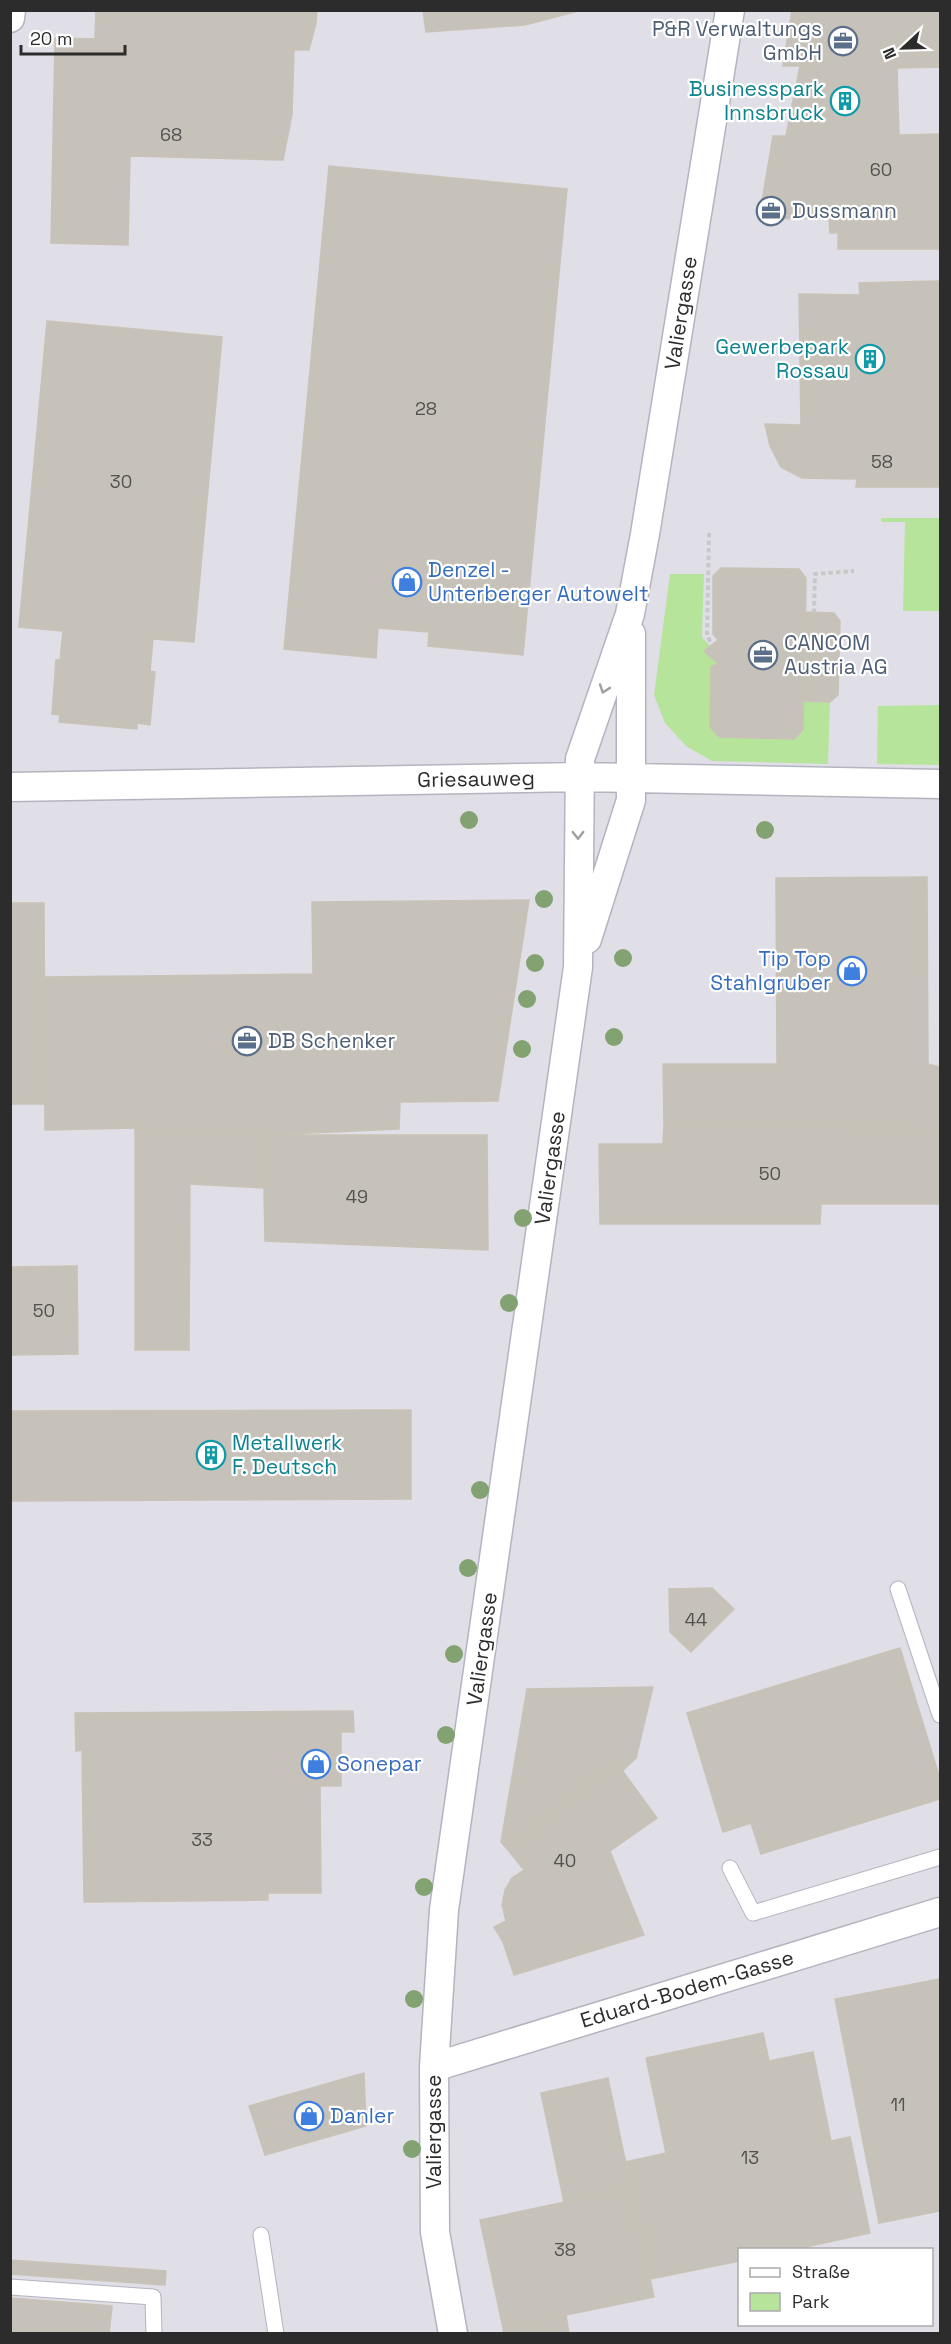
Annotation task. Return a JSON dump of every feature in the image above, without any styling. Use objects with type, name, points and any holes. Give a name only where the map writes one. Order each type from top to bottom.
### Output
[{"type":"street","points":[[10,18],[11,10]]},
{"type":"street","name":"Valiergasse","points":[[453,2334],[435,2232],[434,2067],[444,1910],[578,967],[580,759],[630,614],[647,523],[730,10]]},
{"type":"street","name":"Valiergasse","points":[[578,967],[631,800],[630,614]]},
{"type":"street","name":"Griesauweg","points":[[10,787],[580,777],[940,784]]},
{"type":"street","name":"Eduard-Bodem-Gasse","points":[[434,2067],[940,1912]]},
{"type":"lane","points":[[898,1589],[940,1715]]},
{"type":"lane","points":[[730,1868],[753,1913],[940,1857]]},
{"type":"lane","points":[[261,2235],[276,2334]]},
{"type":"lane","points":[[10,2287],[153,2297],[154,2334]]},
{"type":"path","points":[[709,533],[707,636],[712,644]]},
{"type":"path","points":[[814,612],[815,574],[854,571]]},
{"type":"shaded area","points":[[11,11],[940,11],[940,2333],[11,2334]]},
{"type":"green space","points":[[881,518],[940,518],[940,611],[903,611],[905,522],[882,522]]},
{"type":"green space","points":[[670,574],[704,574],[702,637],[710,646],[705,651],[718,664],[711,667],[710,727],[719,737],[794,739],[803,729],[803,701],[830,702],[828,764],[712,761],[686,746],[665,723],[654,695]]},
{"type":"green space","points":[[940,705],[940,765],[877,764],[878,706]]},
{"type":"building","points":[[96,10],[317,10],[309,50],[294,50],[292,115],[283,160],[130,156],[128,245],[51,243],[55,38],[95,39]]},
{"type":"building","points":[[423,10],[582,10],[525,25],[426,32]]},
{"type":"building","name":"Businesspark Innsbruck","points":[[792,10],[940,10],[940,67],[897,68],[899,135],[940,134],[940,249],[838,249],[838,233],[830,233],[829,218],[759,219],[773,136],[786,136],[800,66],[783,66]]},
{"type":"building","points":[[329,166],[567,189],[523,655],[428,646],[429,632],[378,628],[376,658],[284,649]]},
{"type":"building","name":"Gewerbepark Rossau","points":[[940,281],[940,487],[856,487],[857,479],[802,478],[781,467],[770,446],[765,424],[801,425],[799,294],[860,295],[859,283]]},
{"type":"building","points":[[47,321],[222,337],[194,642],[153,639],[150,671],[155,672],[150,725],[137,723],[137,729],[59,722],[60,715],[52,714],[56,660],[60,660],[63,631],[19,627]]},
{"type":"building","name":"CANCOM Austria AG","points":[[721,568],[799,569],[806,578],[805,643],[821,659],[804,673],[803,729],[794,739],[719,737],[710,727],[711,667],[718,664],[704,651],[718,640],[713,634],[713,576]]},
{"type":"building","points":[[805,612],[834,613],[840,621],[838,695],[830,702],[803,701],[804,673],[821,659],[805,643]]},
{"type":"building","name":"Tip Top Stahlgruber","points":[[927,877],[928,1064],[940,1067],[940,1129],[664,1124],[663,1064],[777,1064],[776,878]]},
{"type":"building","points":[[529,900],[498,1101],[400,1102],[399,1129],[263,1135],[135,1128],[45,1130],[44,977],[313,974],[312,902]]},
{"type":"building","points":[[10,903],[44,903],[45,1104],[10,1104]]},
{"type":"building","points":[[664,1124],[940,1129],[940,1204],[821,1204],[820,1224],[600,1224],[599,1144],[663,1144]]},
{"type":"building","points":[[135,1128],[263,1135],[265,1188],[190,1184],[189,1350],[135,1350]]},
{"type":"building","points":[[263,1135],[487,1135],[488,1250],[265,1241]]},
{"type":"building","points":[[77,1266],[78,1354],[10,1355],[10,1267]]},
{"type":"building","name":"Metallwerk F. Deutsch","points":[[411,1410],[411,1499],[10,1501],[10,1411]]},
{"type":"building","points":[[712,1588],[734,1609],[691,1652],[670,1632],[669,1589]]},
{"type":"building","points":[[900,1648],[940,1779],[940,1799],[761,1854],[751,1823],[723,1832],[687,1713]]},
{"type":"building","points":[[653,1687],[636,1758],[622,1771],[616,1762],[508,1850],[501,1842],[527,1689]]},
{"type":"building","points":[[353,1711],[354,1732],[341,1732],[341,1786],[320,1786],[321,1893],[268,1893],[268,1900],[84,1902],[82,1750],[76,1751],[75,1713]]},
{"type":"building","points":[[616,1762],[657,1818],[610,1851],[644,1935],[514,1975],[503,1942],[494,1927],[506,1921],[502,1905],[505,1890],[512,1878],[524,1870],[508,1850]]},
{"type":"building","points":[[940,1979],[940,2211],[879,2223],[835,1999]]},
{"type":"building","points":[[763,2033],[769,2061],[813,2052],[831,2141],[850,2137],[870,2233],[801,2248],[738,2248],[738,2261],[650,2279],[625,2162],[666,2153],[646,2058]]},
{"type":"building","name":"Danler","points":[[364,2073],[366,2126],[265,2155],[249,2106]]},
{"type":"building","points":[[608,2078],[631,2188],[564,2202],[541,2093]]},
{"type":"building","points":[[631,2188],[654,2297],[503,2328],[480,2220]]},
{"type":"building","points":[[10,2260],[166,2271],[165,2285],[10,2274]]},
{"type":"building","points":[[10,2298],[112,2306],[109,2334],[10,2334]]},
{"type":"building","points":[[566,2315],[569,2334],[504,2334],[503,2328]]},
{"type":"place","name":"P&R Verwaltungs GmbH","points":[[843,41]]},
{"type":"place","name":"Businesspark Innsbruck","points":[[845,101]]},
{"type":"place","name":"Dussmann","points":[[771,211]]},
{"type":"place","name":"Gewerbepark Rossau","points":[[870,359]]},
{"type":"place","name":"Denzel - Unterberger Autowelt","points":[[407,582]]},
{"type":"place","name":"CANCOM Austria AG","points":[[763,655]]},
{"type":"place","name":"Tip Top Stahlgruber","points":[[852,971]]},
{"type":"place","name":"DB Schenker","points":[[247,1041]]},
{"type":"place","name":"Metallwerk F. Deutsch","points":[[211,1455]]},
{"type":"place","name":"Sonepar","points":[[316,1764]]},
{"type":"place","name":"Danler","points":[[309,2116]]}]
